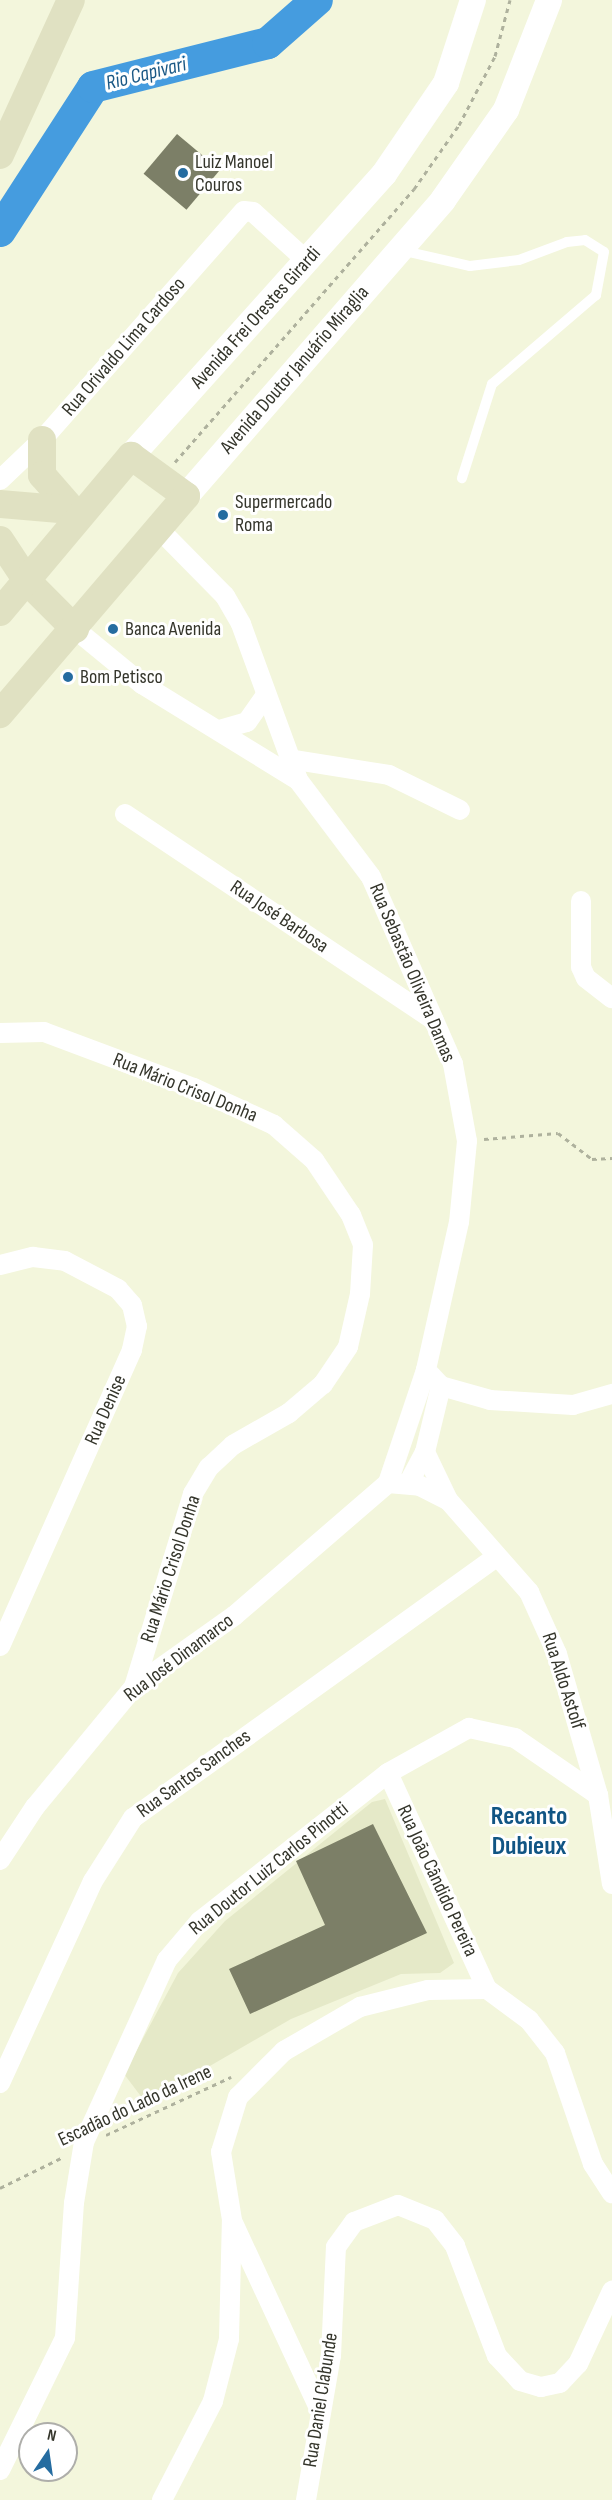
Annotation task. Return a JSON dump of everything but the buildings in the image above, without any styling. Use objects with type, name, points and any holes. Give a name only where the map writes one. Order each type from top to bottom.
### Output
[{"type":"main road","points":[[0,155],[71,0]]},
{"type":"main road","points":[[42,440],[42,475],[76,509]]},
{"type":"main road","points":[[131,456],[186,496]]},
{"type":"main road","name":"Avenida Frei Orestes Girardi","points":[[0,612],[27,581],[76,509],[131,456]]},
{"type":"main road","name":"Avenida Doutor Januário Miraglia","points":[[0,714],[75,629],[186,496]]},
{"type":"main road","points":[[0,504],[76,509]]},
{"type":"main road","points":[[0,540],[27,581],[75,629]]},
{"type":"street","name":"Avenida Frei Orestes Girardi","points":[[131,456],[307,261],[417,129],[446,83],[473,0]]},
{"type":"street","name":"Avenida Doutor Januário Miraglia","points":[[186,496],[443,200],[506,110],[549,0]]},
{"type":"street","name":"Rua Orivaldo Lima Cardoso","points":[[0,480],[42,440],[244,211],[253,212],[307,261]]},
{"type":"street","name":"Rua Sebastão Oliveira Damas","points":[[159,530],[225,596],[298,780],[371,877],[453,1064],[467,1141],[459,1222],[398,1484]]},
{"type":"street","points":[[75,629],[142,684],[298,780]]},
{"type":"street","points":[[219,730],[247,722],[266,695]]},
{"type":"street","points":[[289,759],[389,775],[460,810]]},
{"type":"street","name":"Rua José Barbosa","points":[[124,814],[434,1020]]},
{"type":"street","points":[[581,901],[581,967],[586,978],[612,998]]},
{"type":"street","name":"Rua Mário Crisol Donha","points":[[0,1033],[44,1032],[194,1088],[274,1125],[314,1160],[351,1215],[363,1245],[360,1294],[348,1347],[330,1375],[289,1413],[233,1445],[209,1467],[193,1494],[134,1687]]},
{"type":"street","name":"Rua Denise","points":[[0,1265],[33,1257],[65,1261],[118,1289],[132,1305],[137,1326],[132,1350],[0,1646]]},
{"type":"street","points":[[426,1370],[441,1386],[490,1400],[538,1406],[573,1405],[612,1394]]},
{"type":"street","points":[[398,1484],[425,1452],[441,1386]]},
{"type":"street","points":[[425,1452],[448,1500]]},
{"type":"street","name":"Rua José Dinamarco","points":[[0,1860],[35,1807],[134,1687],[234,1616],[398,1484]]},
{"type":"street","name":"Rua Aldo Astolf","points":[[398,1484],[448,1500],[529,1592],[557,1654],[598,1796],[612,1884]]},
{"type":"street","name":"Rua Santos Sanches","points":[[0,2083],[93,1881],[133,1818],[496,1557]]},
{"type":"street","name":"Rua Doutor Luiz Carlos Pinotti","points":[[0,2470],[33,2413],[65,2338],[83,2146],[167,1960],[200,1921],[388,1773],[469,1728],[515,1738],[598,1796]]},
{"type":"street","name":"Rua João Cândido Pereira","points":[[388,1773],[487,1989]]},
{"type":"street","points":[[162,2500],[194,2444],[222,2370],[231,2310],[232,2220],[221,2152],[226,2123],[238,2097],[284,2051],[370,2003],[428,1990],[487,1989],[545,2036],[592,2164],[612,2193]]},
{"type":"street","name":"Rua Daniel Clabunde","points":[[306,2500],[332,2356],[336,2247],[354,2222],[376,2211],[398,2205],[435,2220],[454,2246],[496,2356],[520,2381],[541,2387],[560,2383],[578,2364],[612,2291]]},
{"type":"street","points":[[232,2220],[321,2412]]},
{"type":"lane","points":[[399,250],[470,266],[519,260],[567,242],[585,240],[604,252],[596,295],[492,384],[462,478]]},
{"type":"path","points":[[160,479],[414,189],[459,125],[495,56],[510,0]]},
{"type":"path","points":[[467,1141],[558,1133],[592,1159],[612,1158]]},
{"type":"path","name":"Escadão do Lado da Irene","points":[[0,2188],[83,2146],[242,2072]]},
{"type":"shaded area","points":[[385,1799],[454,1963],[440,1973],[401,1974],[291,2019],[146,2103],[124,2074],[178,1973],[225,1921],[372,1802]]},
{"type":"waterway","name":"Rio Capivari","points":[[0,231],[93,87],[268,43],[317,0]]},
{"type":"place","name":"Luiz Manoel Couros","points":[[183,173]]},
{"type":"place","name":"Supermercado Roma","points":[[223,515]]},
{"type":"place","name":"Banca Avenida","points":[[113,629]]},
{"type":"place","name":"Bom Petisco","points":[[68,677]]},
{"type":"district","name":"Recanto Dubieux","points":[[529,1832]]}]
